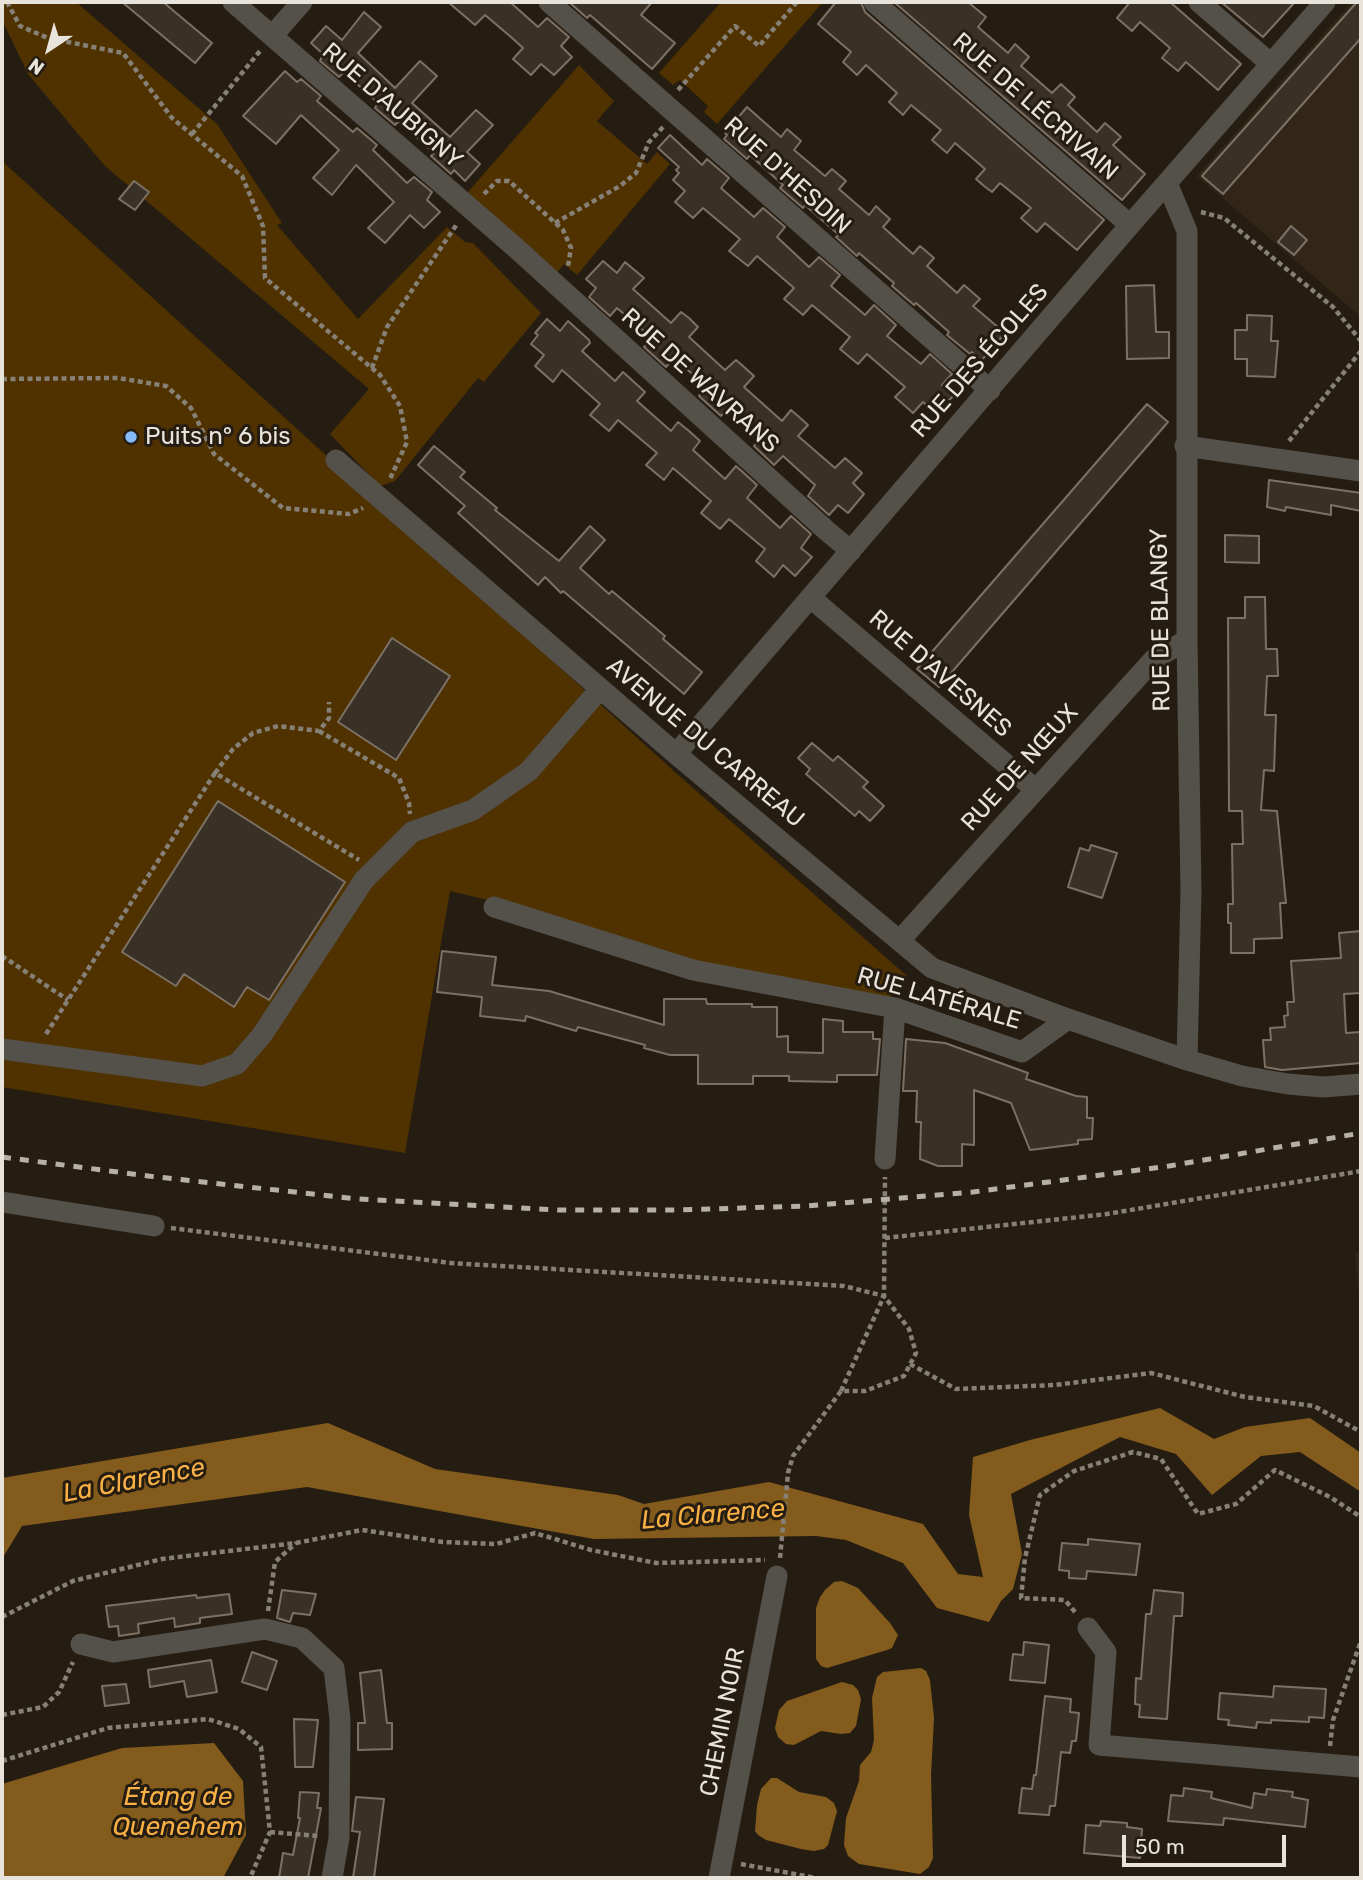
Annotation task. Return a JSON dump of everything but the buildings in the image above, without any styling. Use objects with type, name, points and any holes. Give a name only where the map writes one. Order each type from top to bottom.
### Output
[{"type":"street","name":"RUE D'AUBIGNY","points":[[233,2],[516,248]]},
{"type":"street","points":[[273,35],[302,2]]},
{"type":"street","name":"RUE D'HESDIN","points":[[549,2],[990,390]]},
{"type":"street","name":"RUE DE LÉCRIVAIN","points":[[874,2],[1130,225]]},
{"type":"street","points":[[1199,2],[1271,64]]},
{"type":"street","name":"RUE DES ÉCOLES","points":[[676,754],[1325,2]]},
{"type":"street","name":"RUE DE BLANGY","points":[[1167,183],[1187,231],[1185,446],[1191,891],[1187,1060]]},
{"type":"street","name":"RUE DE WAVRANS","points":[[516,248],[851,551]]},
{"type":"street","points":[[1185,446],[1361,471]]},
{"type":"street","name":"AVENUE DU CARREAU","points":[[336,460],[676,754],[932,968],[1068,1019]]},
{"type":"street","name":"RUE D'AVESNES","points":[[811,598],[1035,789]]},
{"type":"street","name":"RUE DE NŒUX","points":[[900,940],[1154,659],[1187,640]]},
{"type":"street","points":[[2,1049],[202,1076],[237,1064],[262,1035],[364,880],[412,832],[473,810],[529,771],[600,689]]},
{"type":"street","name":"RUE LATÉRALE","points":[[494,907],[693,970],[895,1008],[1022,1052],[1068,1019]]},
{"type":"street","points":[[886,1159],[895,1008]]},
{"type":"street","points":[[1068,1019],[1242,1076],[1323,1087],[1361,1084]]},
{"type":"street","points":[[2,1202],[154,1226]]},
{"type":"street","name":"CHEMIN NOIR","points":[[721,1869],[778,1567]]},
{"type":"street","points":[[1088,1628],[1106,1651],[1099,1745],[1361,1767]]},
{"type":"street","points":[[81,1644],[113,1652],[265,1629],[302,1638],[334,1668],[340,1718],[339,1838],[332,1878]]},
{"type":"path","points":[[2,379],[118,378],[166,386],[191,408],[214,454],[283,508],[349,514],[381,500],[407,442],[400,406],[380,375],[265,278],[263,226],[242,176],[172,118],[123,53],[48,38],[20,26],[7,2]]},
{"type":"path","points":[[555,223],[620,186],[636,173],[649,142],[671,108],[735,26],[759,46],[797,2]]},
{"type":"path","points":[[192,134],[273,35]]},
{"type":"path","points":[[1180,216],[1204,212],[1224,218],[1333,307],[1361,341]]},
{"type":"path","points":[[372,368],[387,327],[411,292]]},
{"type":"path","points":[[1275,459],[1361,351]]},
{"type":"path","points":[[319,731],[329,718],[329,702]]},
{"type":"path","points":[[33,1054],[215,773],[233,749],[253,733],[278,726],[319,731],[399,778],[409,803],[412,832]]},
{"type":"path","points":[[215,773],[374,870]]},
{"type":"path","points":[[2,956],[68,1000]]},
{"type":"path","points":[[782,1541],[788,1473],[793,1456],[841,1391],[884,1296],[886,1159]]},
{"type":"path","points":[[885,1238],[1107,1214],[1361,1171]]},
{"type":"path","points":[[154,1226],[451,1263],[844,1286],[884,1296],[909,1329],[916,1353],[904,1376],[865,1391],[841,1391]]},
{"type":"path","points":[[910,1364],[956,1389],[1055,1385],[1151,1373],[1245,1397],[1314,1406],[1361,1432]]},
{"type":"path","points":[[1088,1628],[1065,1601],[1021,1598],[1025,1558],[1040,1495],[1074,1471],[1133,1452],[1161,1459],[1198,1514],[1236,1504],[1275,1470],[1330,1497],[1361,1517]]},
{"type":"path","points":[[2,1617],[73,1581],[149,1562],[296,1543],[362,1530],[443,1542],[496,1544],[535,1533],[591,1550],[656,1563],[778,1567]]},
{"type":"path","points":[[265,1629],[275,1562],[296,1543]]},
{"type":"path","points":[[1328,1764],[1333,1720],[1361,1641]]},
{"type":"path","points":[[3,1713],[43,1707],[59,1692],[81,1644]]},
{"type":"path","points":[[2,1761],[108,1728],[208,1719],[239,1729],[261,1747],[270,1832],[250,1878]]},
{"type":"path","points":[[270,1832],[339,1838]]},
{"type":"path","points":[[721,1869],[816,1878]]},
{"type":"shaded area","points":[[2,2],[76,2],[217,124],[282,223],[277,225],[358,319],[447,227],[465,242],[473,243],[541,313],[484,382],[478,378],[395,481],[380,486],[330,434],[369,389],[105,166],[28,74],[2,20]]},
{"type":"shaded area","points":[[721,2],[823,2],[717,124],[704,112],[708,106],[680,80],[673,85],[659,73]]},
{"type":"shaded area","points":[[1352,2],[1361,2],[1361,317],[1197,176]]},
{"type":"shaded area","points":[[579,65],[614,101],[597,121],[647,164],[657,152],[670,164],[577,275],[564,264],[555,275],[467,193]]},
{"type":"shaded area","points":[[2,161],[676,773],[907,976],[883,1006],[695,979],[492,901],[450,891],[405,1153],[2,1087]]},
{"type":"shaded area","points":[[1361,1252],[1361,1320],[1355,1253]]},
{"type":"water","name":"La Clarence","points":[[1160,1408],[1214,1439],[1245,1427],[1310,1418],[1361,1453],[1361,1492],[1300,1452],[1261,1456],[1212,1495],[1176,1454],[1120,1437],[1011,1494],[1022,1554],[1013,1589],[1001,1601],[989,1622],[937,1608],[903,1563],[846,1540],[816,1536],[594,1539],[307,1487],[22,1526],[2,1559],[2,1478],[328,1423],[435,1469],[618,1495],[644,1504],[769,1482],[923,1524],[958,1574],[983,1577],[969,1515],[973,1457]]},
{"type":"water","points":[[842,1581],[858,1588],[898,1635],[892,1648],[827,1668],[821,1666],[816,1659],[816,1608],[825,1590],[834,1582]]},
{"type":"water","points":[[921,1668],[926,1671],[930,1680],[934,1718],[931,1775],[933,1858],[929,1867],[920,1874],[859,1864],[848,1856],[844,1845],[846,1818],[859,1781],[860,1765],[871,1752],[874,1740],[872,1698],[877,1677],[883,1672]]},
{"type":"water","points":[[842,1682],[853,1685],[861,1699],[856,1726],[850,1733],[821,1731],[794,1745],[786,1744],[778,1737],[775,1728],[779,1710],[787,1701]]},
{"type":"water","name":"Étang de Quenehem","points":[[214,1743],[243,1781],[246,1835],[223,1878],[2,1878],[2,1784],[122,1748]]},
{"type":"water","points":[[771,1778],[777,1778],[799,1792],[826,1797],[834,1803],[837,1811],[828,1845],[824,1849],[801,1849],[766,1840],[755,1831],[761,1789]]},
{"type":"railway","points":[[2,1157],[358,1199],[558,1210],[678,1210],[805,1206],[973,1192],[1169,1166],[1361,1133]]},
{"type":"place","name":"Puits n° 6 bis","points":[[131,437]]}]
